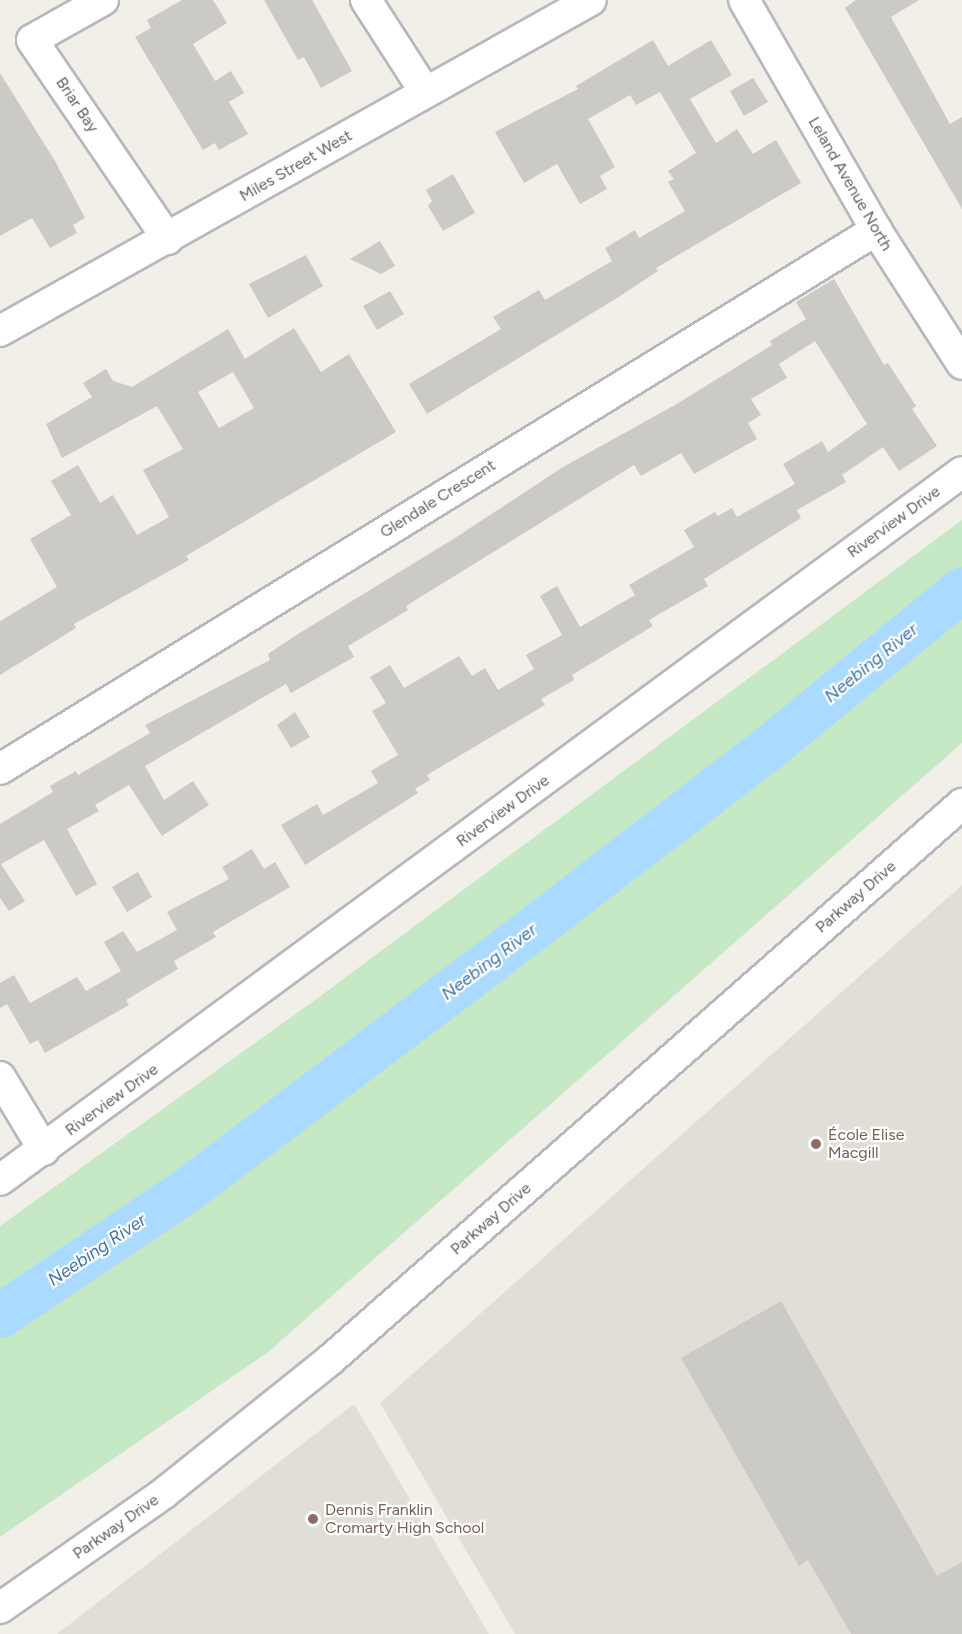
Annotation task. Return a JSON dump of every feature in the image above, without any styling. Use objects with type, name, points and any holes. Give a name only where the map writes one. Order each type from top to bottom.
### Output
[{"type":"street","name":"Briar Bay","points":[[104,0],[32,40],[168,238]]},
{"type":"street","points":[[366,0],[425,92]]},
{"type":"street","name":"Miles Street West","points":[[0,331],[591,0]]},
{"type":"street","name":"Leland Avenue North","points":[[744,0],[876,230],[962,364]]},
{"type":"street","name":"Glendale Crescent","points":[[0,769],[876,230]]},
{"type":"street","name":"Riverview Drive","points":[[0,1180],[44,1150],[962,472]]},
{"type":"street","name":"Parkway Drive","points":[[0,1608],[164,1493],[330,1360],[962,804]]},
{"type":"street","points":[[0,1077],[44,1150]]},
{"type":"shaded area","name":"École Elise Macgill","points":[[962,885],[962,1634],[515,1634],[380,1403]]},
{"type":"shaded area","name":"Dennis Franklin Cromarty High School","points":[[354,1404],[489,1634],[57,1634]]},
{"type":"green space","points":[[962,520],[962,743],[268,1352],[0,1537],[0,1226],[315,1000]]},
{"type":"building","points":[[182,0],[213,0],[227,23],[193,44],[215,81],[231,71],[244,93],[229,102],[248,134],[219,150],[215,143],[203,150],[135,37],[151,28],[147,20]]},
{"type":"building","points":[[264,0],[312,0],[352,71],[321,88],[304,57],[298,60]]},
{"type":"building","points":[[856,0],[919,0],[891,17],[950,124],[962,117],[962,209],[845,8]]},
{"type":"building","points":[[653,40],[668,66],[711,40],[732,75],[690,99],[716,143],[737,129],[753,154],[776,140],[801,183],[656,268],[658,271],[617,298],[427,414],[409,384],[501,329],[493,317],[539,290],[545,300],[612,261],[605,248],[635,230],[639,238],[685,211],[668,182],[674,179],[668,171],[696,153],[660,92],[636,105],[630,95],[588,119],[615,167],[600,176],[607,189],[580,204],[557,164],[524,183],[495,132],[578,89],[576,86]]},
{"type":"building","points":[[0,73],[55,161],[85,218],[73,225],[77,233],[50,248],[32,218],[0,236]]},
{"type":"building","points":[[753,78],[768,102],[744,116],[730,91]]},
{"type":"building","points":[[453,174],[475,213],[443,231],[428,206],[432,201],[426,190]]},
{"type":"building","points":[[380,241],[395,266],[381,274],[350,259]]},
{"type":"building","points":[[306,255],[323,286],[268,318],[249,284]]},
{"type":"building","points":[[834,279],[884,365],[888,363],[916,406],[912,409],[937,446],[899,471],[883,447],[842,475],[846,482],[797,510],[801,518],[704,579],[708,586],[649,620],[653,626],[572,675],[574,680],[541,699],[545,705],[427,775],[430,780],[415,789],[418,793],[305,865],[281,825],[317,804],[323,815],[378,783],[371,771],[398,755],[372,711],[386,703],[370,677],[390,665],[404,688],[459,656],[472,676],[485,668],[498,690],[534,669],[526,655],[562,635],[540,596],[557,586],[580,627],[635,595],[629,585],[694,547],[684,530],[715,512],[718,516],[732,508],[737,517],[795,484],[783,464],[822,441],[828,452],[867,424],[815,341],[779,364],[787,378],[751,399],[761,415],[748,423],[757,439],[694,474],[681,453],[641,476],[634,465],[406,606],[408,610],[348,646],[354,657],[291,693],[286,684],[145,766],[164,800],[193,781],[209,805],[162,836],[129,785],[95,805],[99,811],[67,829],[97,884],[76,896],[44,840],[1,864],[25,901],[9,911],[0,898],[0,824],[53,792],[50,786],[76,771],[78,775],[150,733],[145,725],[270,660],[268,654],[298,634],[455,538],[563,467],[675,405],[772,345],[770,341],[806,319],[796,302]]},
{"type":"building","points":[[390,291],[404,314],[377,330],[363,306]]},
{"type":"building","points":[[294,328],[321,372],[349,354],[396,432],[186,556],[189,560],[74,624],[76,628],[0,675],[0,621],[57,587],[30,539],[71,515],[51,481],[78,465],[100,503],[113,495],[137,535],[169,517],[143,470],[183,449],[157,406],[62,458],[46,424],[92,397],[83,383],[106,369],[113,381],[132,387],[228,329],[245,359]],"holes":[[[233,372],[254,408],[219,428],[198,392]]]},
{"type":"building","points":[[295,712],[310,737],[291,748],[277,725]]},
{"type":"building","points":[[252,849],[264,869],[275,862],[290,887],[213,932],[216,937],[174,961],[178,969],[126,1000],[129,1005],[45,1053],[38,1040],[30,1044],[7,1004],[0,1008],[0,983],[14,975],[30,1003],[77,977],[86,991],[121,971],[104,942],[123,931],[137,952],[177,930],[167,912],[229,879],[222,867]]},
{"type":"building","points":[[138,872],[152,897],[127,912],[112,887]]},
{"type":"building","points":[[781,1301],[937,1576],[962,1562],[962,1634],[851,1634],[808,1560],[799,1566],[681,1358]]},
{"type":"waterway","name":"Neebing River","points":[[0,1315],[185,1191],[472,975],[763,752],[962,589]]},
{"type":"place","name":"École Elise Macgill","points":[[816,1144]]},
{"type":"place","name":"Dennis Franklin Cromarty High School","points":[[313,1519]]}]
